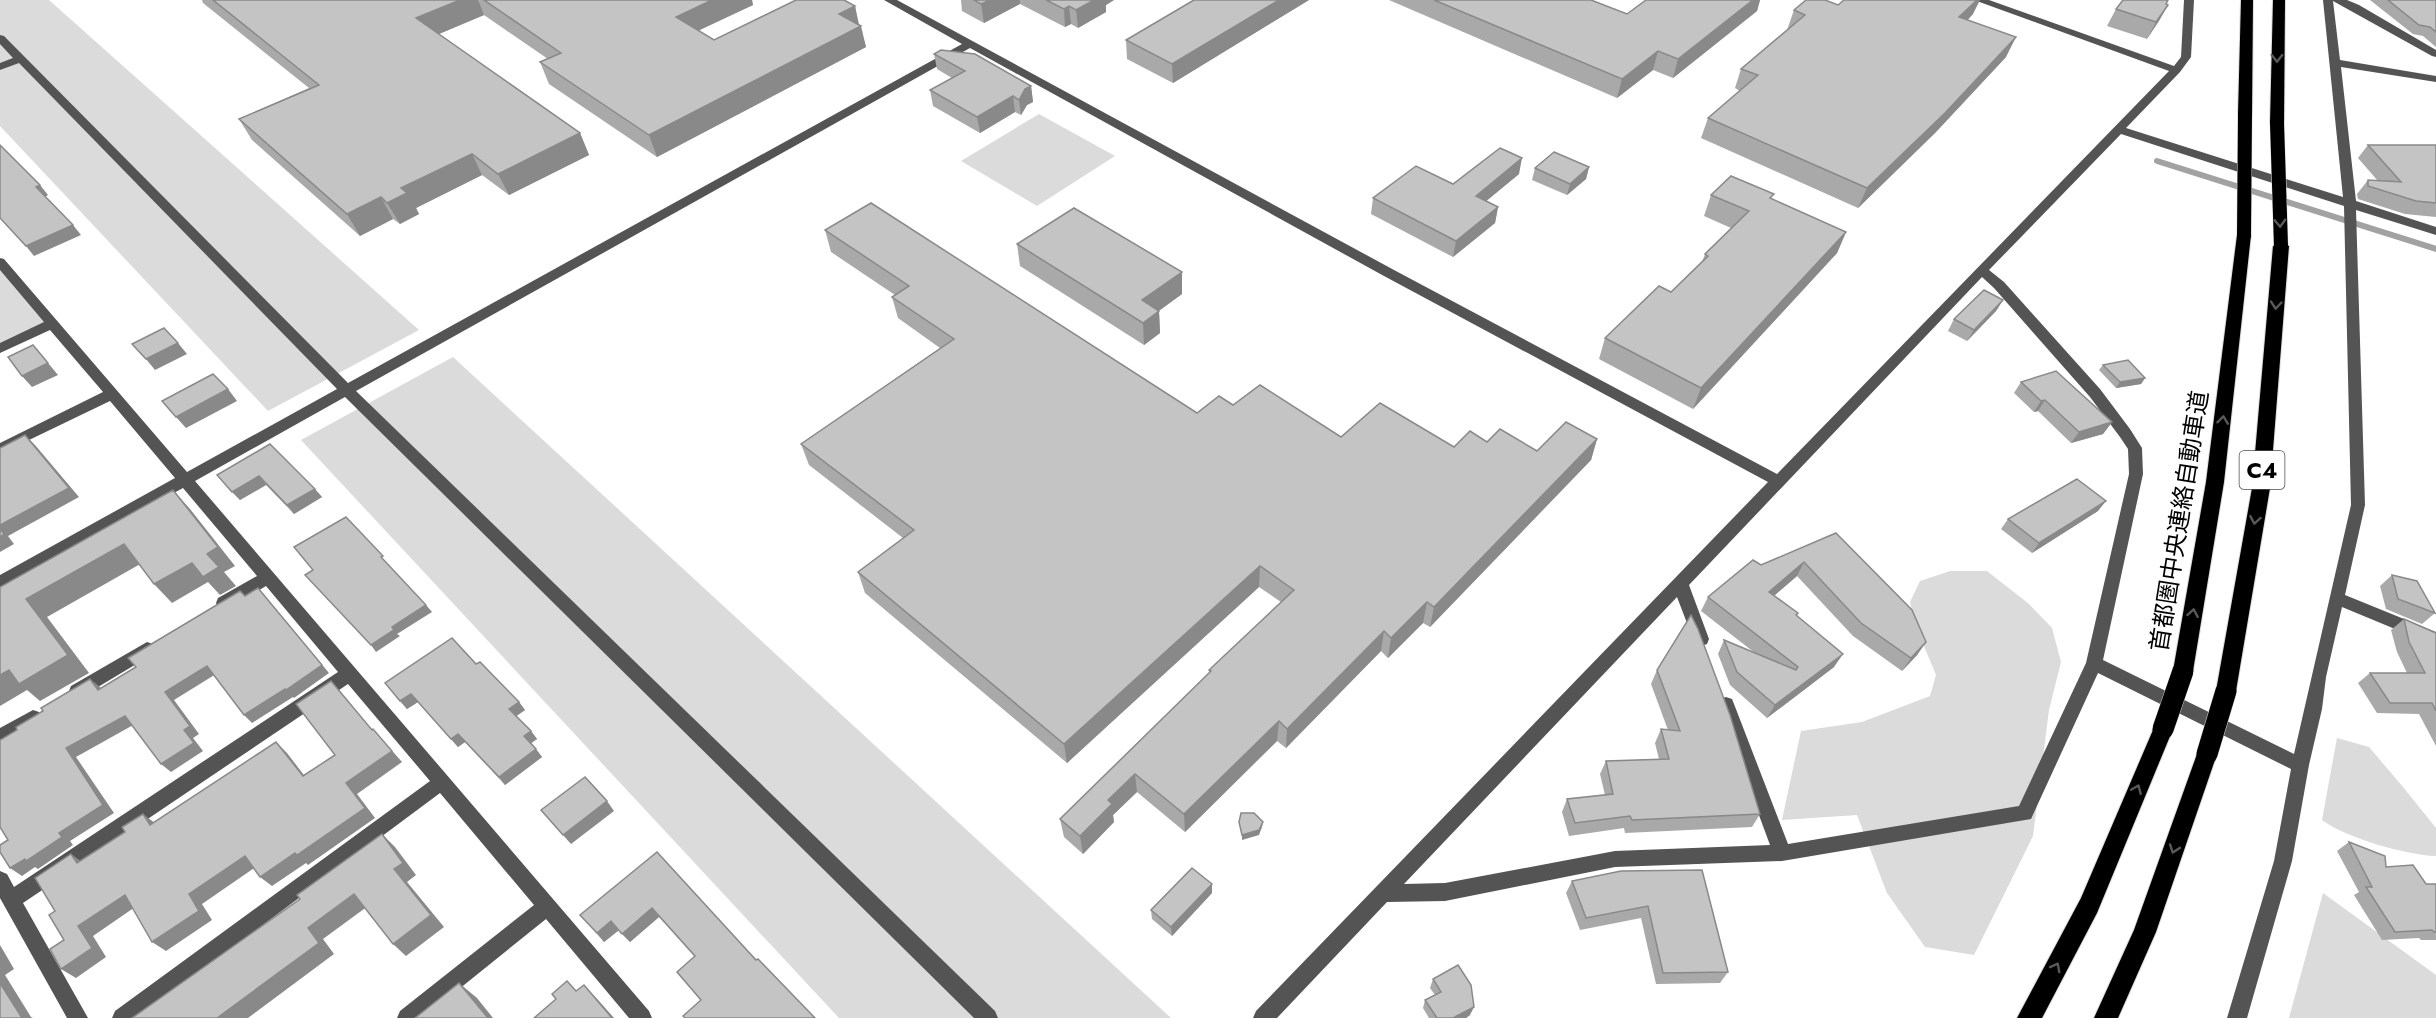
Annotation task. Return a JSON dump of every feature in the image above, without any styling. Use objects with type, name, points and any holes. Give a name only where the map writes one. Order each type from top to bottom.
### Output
[{"type":"highway","name":"首都圏中央連絡自動車道","points":[[2029,1018],[2089,905],[2163,729],[2183,670],[2216,482],[2244,235],[2247,0]]},
{"type":"highway","name":"C4","points":[[2106,1018],[2145,932],[2226,691],[2261,488],[2281,246],[2277,123],[2278,0]]},
{"type":"street","points":[[889,0],[1389,273],[1778,481]]},
{"type":"street","points":[[1979,0],[2176,70]]},
{"type":"street","points":[[1263,1018],[2176,70],[2186,57],[2189,0]]},
{"type":"street","points":[[2237,1018],[2283,861],[2300,765],[2314,709],[2318,677],[2358,505],[2350,203],[2328,0]]},
{"type":"street","points":[[2338,0],[2355,6],[2436,54]]},
{"type":"street","points":[[0,38],[348,391],[988,1018]]},
{"type":"street","points":[[0,582],[970,44]]},
{"type":"street","points":[[0,67],[20,59]]},
{"type":"street","points":[[2333,62],[2436,79]]},
{"type":"street","points":[[2118,129],[2436,231]]},
{"type":"street","points":[[0,261],[642,1018]]},
{"type":"street","points":[[1383,893],[1445,892],[1615,859],[1782,853],[2025,813],[2094,663],[2136,474],[2135,448],[2095,393],[1999,285],[1981,270]]},
{"type":"street","points":[[0,348],[52,324]]},
{"type":"street","points":[[0,449],[111,393]]},
{"type":"street","points":[[206,614],[267,578]]},
{"type":"street","points":[[1680,583],[1708,659]]},
{"type":"street","points":[[2337,598],[2436,639]]},
{"type":"street","points":[[0,737],[164,639]]},
{"type":"street","points":[[2094,663],[2300,765]]},
{"type":"street","points":[[11,900],[349,674]]},
{"type":"street","points":[[1721,691],[1782,853]]},
{"type":"street","points":[[122,1018],[441,782]]},
{"type":"street","points":[[0,880],[78,1018]]},
{"type":"street","points":[[407,1018],[547,906]]},
{"type":"shaded area","points":[[0,0],[49,0],[419,330],[268,411],[0,126]]},
{"type":"shaded area","points":[[1039,114],[1115,156],[1037,206],[961,161]]},
{"type":"shaded area","points":[[0,262],[52,324],[0,348]]},
{"type":"shaded area","points":[[453,357],[1171,1018],[839,1018],[301,440]]},
{"type":"shaded area","points":[[1950,571],[1987,571],[2029,604],[2052,628],[2061,662],[2049,710],[2033,836],[1974,955],[1925,947],[1887,893],[1857,815],[1782,820],[1801,731],[1862,722],[1930,696],[1936,675],[1916,627],[1910,602],[1920,581]]},
{"type":"shaded area","points":[[2337,738],[2369,747],[2403,787],[2436,828],[2436,856],[2409,852],[2361,839],[2322,820]]},
{"type":"shaded area","points":[[2323,893],[2436,975],[2436,1018],[2289,1018]]},
{"type":"building","points":[[213,0],[460,0],[416,18],[580,133],[498,174],[472,154],[401,188],[407,193],[387,203],[381,197],[347,214],[239,119],[319,85]]},
{"type":"building","points":[[484,0],[712,0],[676,17],[714,40],[796,0],[844,0],[855,6],[839,14],[861,26],[649,135],[540,62],[561,53]]},
{"type":"building","points":[[974,0],[990,0],[981,4]]},
{"type":"building","points":[[1046,0],[1094,0],[1076,10],[1069,6],[1064,9]]},
{"type":"building","points":[[1194,0],[1279,0],[1172,64],[1126,40]]},
{"type":"building","points":[[1434,0],[1591,0],[1627,14],[1646,0],[1753,0],[1678,59],[1658,51],[1622,79]]},
{"type":"building","points":[[1806,0],[1825,0],[1838,5],[1844,0],[1977,0],[1959,17],[2016,37],[1945,113],[1867,188],[1708,118],[1758,75],[1741,69],[1805,15],[1794,10]]},
{"type":"building","points":[[2123,0],[2168,0],[2166,4],[2168,5],[2156,22],[2116,9]]},
{"type":"building","points":[[2388,0],[2436,0],[2436,32],[2430,27],[2419,25]]},
{"type":"building","points":[[941,50],[975,54],[1031,86],[1025,89],[1019,100],[1013,96],[977,117],[930,90],[965,71],[934,54]]},
{"type":"building","points":[[0,145],[40,185],[36,187],[73,225],[26,246],[0,218]]},
{"type":"building","points":[[2368,145],[2436,145],[2436,203],[2416,201],[2368,186],[2368,180],[2401,182]]},
{"type":"building","points":[[1500,148],[1522,158],[1476,196],[1498,207],[1456,241],[1373,198],[1416,166],[1453,184]]},
{"type":"building","points":[[1554,152],[1589,167],[1570,184],[1535,168]]},
{"type":"building","points":[[1731,176],[1774,194],[1770,198],[1846,232],[1701,388],[1605,338],[1659,286],[1671,292],[1708,256],[1705,254],[1749,211],[1711,195]]},
{"type":"building","points":[[871,203],[1197,413],[1219,396],[1233,405],[1260,385],[1341,437],[1380,403],[1454,447],[1470,431],[1487,442],[1500,429],[1537,451],[1566,422],[1597,439],[1434,607],[1427,602],[1391,638],[1384,631],[1287,729],[1279,721],[1184,814],[1135,774],[1108,800],[1112,804],[1080,836],[1060,819],[1211,671],[1209,670],[1294,590],[1260,566],[1064,744],[858,572],[914,530],[801,444],[954,339],[892,297],[909,286],[825,230]]},
{"type":"building","points":[[1074,208],[1182,272],[1142,300],[1159,311],[1143,323],[1017,244]]},
{"type":"building","points":[[1984,290],[2003,300],[1974,330],[1954,319]]},
{"type":"building","points":[[164,328],[178,343],[146,359],[132,344]]},
{"type":"building","points":[[33,345],[48,363],[22,376],[8,357]]},
{"type":"building","points":[[2128,360],[2145,378],[2120,382],[2103,365]]},
{"type":"building","points":[[2056,371],[2112,422],[2079,432],[2045,400],[2041,401],[2021,382]]},
{"type":"building","points":[[213,374],[228,389],[176,417],[162,401]]},
{"type":"building","points":[[25,435],[69,488],[0,525],[0,448]]},
{"type":"building","points":[[270,444],[315,489],[287,505],[259,476],[232,492],[217,475]]},
{"type":"building","points":[[2077,479],[2106,501],[2039,543],[2008,519]]},
{"type":"building","points":[[173,490],[218,547],[207,554],[219,567],[203,577],[192,563],[154,584],[124,544],[26,599],[68,655],[19,684],[9,670],[0,675],[0,587]]},
{"type":"building","points":[[346,517],[426,605],[392,627],[394,630],[371,645],[305,575],[313,570],[294,547]]},
{"type":"building","points":[[1836,533],[1912,610],[1926,642],[1911,658],[1861,623],[1804,562],[1769,592],[1798,613],[1796,615],[1843,654],[1775,705],[1737,672],[1724,640],[1796,670],[1798,667],[1708,597],[1753,560],[1761,565]]},
{"type":"building","points":[[2392,575],[2417,581],[2435,613],[2398,599]]},
{"type":"building","points":[[258,588],[322,665],[244,715],[207,666],[165,692],[190,726],[184,730],[194,743],[161,764],[125,716],[66,748],[103,805],[59,833],[62,837],[26,861],[25,859],[10,868],[0,852],[0,845],[8,840],[0,827],[0,740],[17,730],[16,727],[43,711],[41,708],[90,679],[98,690],[136,667],[128,658],[240,591],[245,596]]},
{"type":"building","points":[[1691,615],[1730,715],[1760,814],[1632,820],[1630,816],[1575,823],[1567,799],[1613,794],[1606,761],[1669,759],[1661,729],[1680,731],[1657,670]]},
{"type":"building","points":[[2404,619],[2436,633],[2436,711],[2432,703],[2390,703],[2370,673],[2425,673],[2409,642]]},
{"type":"building","points":[[452,638],[476,664],[480,662],[519,702],[509,709],[531,731],[524,736],[536,749],[499,777],[458,734],[451,739],[411,694],[400,701],[385,683]]},
{"type":"building","points":[[331,681],[392,751],[346,783],[365,808],[297,855],[295,853],[260,877],[245,856],[189,894],[199,911],[152,942],[125,895],[78,926],[92,948],[61,969],[50,949],[64,940],[49,915],[55,911],[35,878],[71,854],[77,863],[125,832],[122,827],[143,814],[150,825],[276,742],[303,776],[335,755],[296,704]]},
{"type":"building","points":[[585,777],[607,801],[563,835],[541,810]]},
{"type":"building","points":[[1241,813],[1254,813],[1263,822],[1259,830],[1242,835],[1239,822]]},
{"type":"building","points":[[382,834],[403,863],[394,869],[431,915],[393,944],[354,894],[308,928],[319,943],[217,1018],[132,1018],[300,899],[297,895]]},
{"type":"building","points":[[2349,842],[2385,856],[2386,867],[2413,865],[2426,884],[2436,884],[2436,932],[2432,930],[2395,932],[2366,887],[2372,887]]},
{"type":"building","points":[[657,852],[756,960],[758,959],[815,1018],[685,1018],[683,1016],[701,1000],[677,972],[695,956],[652,908],[622,934],[611,921],[597,933],[580,915]]},
{"type":"building","points":[[1192,868],[1212,884],[1171,927],[1151,910]]},
{"type":"building","points":[[1702,870],[1728,972],[1663,973],[1648,906],[1586,918],[1572,881],[1621,871]]},
{"type":"building","points":[[1458,965],[1471,985],[1474,1007],[1453,1018],[1437,1018],[1425,1000],[1441,992],[1433,979]]},
{"type":"building","points":[[567,981],[576,991],[584,985],[612,1018],[534,1018],[556,999],[552,994]]},
{"type":"building","points":[[0,983],[22,1018],[0,1018]]},
{"type":"building","points":[[459,983],[488,1018],[415,1018]]},
{"type":"waterway","points":[[2157,161],[2436,249]]}]
